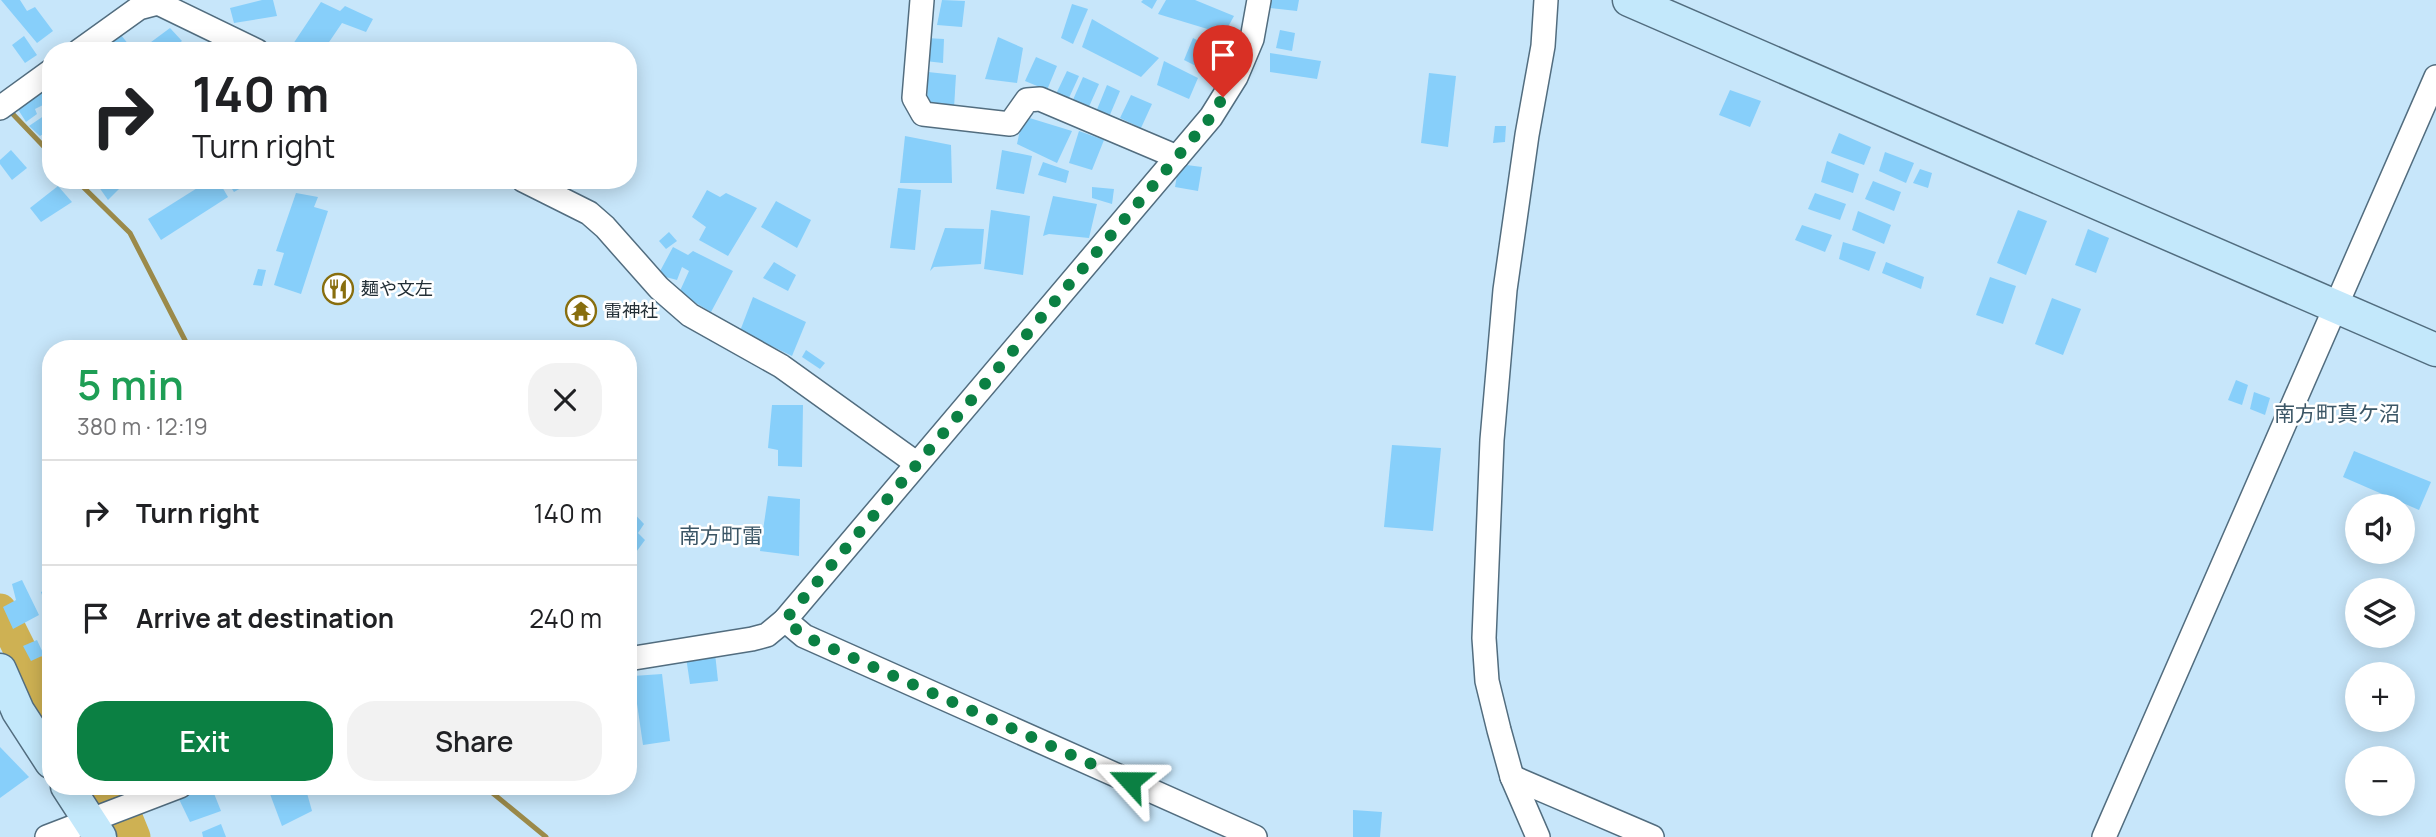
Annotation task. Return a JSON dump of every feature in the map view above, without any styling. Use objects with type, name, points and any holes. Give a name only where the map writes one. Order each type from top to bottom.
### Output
[{"type":"street","points":[[922,0],[914,98],[923,114],[1010,124],[1027,100],[1040,99],[1177,157]]},
{"type":"street","points":[[637,658],[752,639],[767,635],[785,620],[1211,117],[1236,77],[1252,39],[1259,0]]},
{"type":"street","points":[[1538,837],[1512,777],[1487,681],[1484,638],[1492,454],[1505,290],[1527,135],[1543,47],[1546,0]]},
{"type":"street","points":[[1629,0],[2436,350]]},
{"type":"street","points":[[92,42],[139,8],[159,3],[239,42]]},
{"type":"street","points":[[6,103],[42,77]]},
{"type":"street","points":[[2104,837],[2436,77]]},
{"type":"street","points":[[540,189],[589,214],[605,227],[659,288],[690,315],[781,366],[916,463]]},
{"type":"street","points":[[785,620],[804,636],[1255,837]]},
{"type":"street","points":[[0,670],[18,711],[42,748]]},
{"type":"street","points":[[1512,777],[1653,837]]},
{"type":"street","points":[[73,795],[96,829]]},
{"type":"street","points":[[47,837],[96,829],[162,795]]},
{"type":"building","points":[[1,0],[20,0],[27,11],[35,7],[53,31],[37,43]]},
{"type":"building","points":[[273,0],[277,16],[234,23],[230,8]]},
{"type":"building","points":[[942,0],[965,1],[962,27],[937,25]]},
{"type":"building","points":[[1157,0],[1152,9],[1141,2]]},
{"type":"building","points":[[1166,0],[1195,0],[1234,16],[1224,34],[1158,14]]},
{"type":"building","points":[[1271,0],[1299,0],[1297,11],[1269,8]]},
{"type":"building","points":[[321,2],[340,11],[345,6],[373,19],[366,32],[342,23],[329,42],[294,42]]},
{"type":"building","points":[[1072,4],[1088,9],[1073,44],[1061,38]]},
{"type":"building","points":[[1092,19],[1159,58],[1141,77],[1082,47]]},
{"type":"building","points":[[170,28],[182,41],[181,42],[151,42]]},
{"type":"building","points":[[117,30],[127,42],[102,42]]},
{"type":"building","points":[[1280,30],[1295,33],[1292,51],[1276,48]]},
{"type":"building","points":[[24,36],[37,55],[25,63],[12,45]]},
{"type":"building","points":[[998,37],[1023,48],[1017,83],[985,79]]},
{"type":"building","points":[[926,38],[944,39],[943,63],[925,61]]},
{"type":"building","points":[[1193,38],[1221,52],[1210,73],[1184,60]]},
{"type":"building","points":[[1270,53],[1321,61],[1317,79],[1270,72]]},
{"type":"building","points":[[1036,57],[1057,66],[1047,90],[1025,81]]},
{"type":"building","points":[[1164,61],[1198,78],[1189,99],[1157,85]]},
{"type":"building","points":[[1067,71],[1079,76],[1068,100],[1056,94]]},
{"type":"building","points":[[928,72],[956,75],[954,108],[927,104]]},
{"type":"building","points":[[1429,73],[1456,76],[1448,147],[1421,143]]},
{"type":"building","points":[[1083,77],[1099,84],[1088,109],[1072,102]]},
{"type":"building","points":[[42,85],[42,106],[35,109],[37,114],[26,122],[14,103]]},
{"type":"building","points":[[1107,85],[1120,91],[1109,117],[1096,112]]},
{"type":"building","points":[[1730,90],[1761,101],[1750,127],[1719,115]]},
{"type":"building","points":[[1131,95],[1152,104],[1141,128],[1120,118]]},
{"type":"building","points":[[1023,116],[1072,131],[1057,163],[1017,144]]},
{"type":"building","points":[[42,117],[42,135],[40,136],[29,126]]},
{"type":"building","points":[[1495,126],[1506,126],[1505,142],[1493,143]]},
{"type":"building","points":[[1079,131],[1104,140],[1092,170],[1069,163]]},
{"type":"building","points":[[1839,133],[1871,147],[1864,165],[1831,153]]},
{"type":"building","points":[[905,136],[951,145],[952,183],[900,183]]},
{"type":"building","points":[[11,150],[27,168],[12,180],[0,164],[0,160]]},
{"type":"building","points":[[1002,150],[1032,156],[1024,194],[996,189]]},
{"type":"building","points":[[1885,152],[1914,163],[1906,183],[1879,171]]},
{"type":"building","points":[[1827,161],[1859,174],[1853,193],[1821,182]]},
{"type":"building","points":[[1043,162],[1069,171],[1066,183],[1038,175]]},
{"type":"building","points":[[1179,164],[1202,167],[1198,191],[1175,187]]},
{"type":"building","points":[[1920,169],[1932,173],[1928,188],[1913,183]]},
{"type":"building","points":[[1873,181],[1901,192],[1894,211],[1865,199]]},
{"type":"building","points":[[1092,187],[1114,189],[1112,204],[1092,198]]},
{"type":"building","points":[[898,188],[921,190],[915,250],[890,248]]},
{"type":"building","points":[[54,189],[61,189],[72,202],[41,222],[30,208]]},
{"type":"building","points":[[100,189],[119,189],[108,200]]},
{"type":"building","points":[[196,189],[223,189],[228,197],[161,240],[148,219]]},
{"type":"building","points":[[707,190],[720,197],[726,193],[757,208],[728,256],[699,240],[706,227],[692,217]]},
{"type":"building","points":[[296,193],[318,197],[314,207],[328,211],[301,294],[274,285],[284,253],[276,251]]},
{"type":"building","points":[[1815,193],[1846,204],[1840,220],[1808,209]]},
{"type":"building","points":[[1053,196],[1097,204],[1089,238],[1049,234],[1043,236]]},
{"type":"building","points":[[776,201],[811,220],[797,248],[761,227]]},
{"type":"building","points":[[991,210],[1030,216],[1023,275],[984,269]]},
{"type":"building","points":[[2018,210],[2047,221],[2026,275],[1997,263]]},
{"type":"building","points":[[1858,211],[1891,225],[1884,244],[1852,230]]},
{"type":"building","points":[[1802,225],[1832,235],[1825,252],[1795,240]]},
{"type":"building","points":[[945,228],[984,229],[981,264],[934,267],[930,271]]},
{"type":"building","points":[[2088,229],[2109,238],[2096,273],[2075,265]]},
{"type":"building","points":[[669,232],[677,241],[666,249],[659,241]]},
{"type":"building","points":[[1843,242],[1876,252],[1869,271],[1839,259]]},
{"type":"building","points":[[673,247],[688,255],[693,251],[733,271],[711,312],[679,293],[689,271],[682,267],[677,280],[658,275]]},
{"type":"building","points":[[774,262],[796,275],[788,291],[763,278]]},
{"type":"building","points":[[1886,262],[1924,277],[1921,289],[1882,273]]},
{"type":"building","points":[[258,269],[266,270],[262,286],[253,285]]},
{"type":"building","points":[[1990,277],[2016,286],[2003,324],[1976,315]]},
{"type":"building","points":[[753,297],[806,322],[792,356],[740,331]]},
{"type":"building","points":[[2052,298],[2081,309],[2063,355],[2035,344]]},
{"type":"building","points":[[806,350],[825,363],[820,369],[802,357]]},
{"type":"building","points":[[2236,380],[2248,385],[2242,405],[2228,400]]},
{"type":"building","points":[[2254,392],[2270,398],[2265,415],[2250,409]]},
{"type":"building","points":[[772,405],[803,405],[802,467],[778,466],[778,450],[768,448]]},
{"type":"building","points":[[1392,445],[1441,448],[1433,531],[1384,527]]},
{"type":"building","points":[[2354,451],[2431,482],[2419,510],[2415,508],[2415,494],[2382,494],[2343,477]]},
{"type":"building","points":[[768,496],[800,499],[799,556],[760,551]]},
{"type":"building","points":[[637,517],[644,524],[638,533],[645,540],[637,551]]},
{"type":"building","points":[[22,580],[39,615],[13,629],[3,607],[16,600],[12,584]]},
{"type":"building","points":[[37,640],[42,656],[31,661],[23,646]]},
{"type":"building","points":[[715,653],[718,681],[690,684],[686,657]]},
{"type":"building","points":[[662,674],[670,741],[643,745],[637,704],[637,676]]},
{"type":"building","points":[[0,747],[29,777],[0,798]]},
{"type":"building","points":[[177,795],[215,795],[221,811],[190,822]]},
{"type":"building","points":[[270,795],[308,795],[312,811],[282,826]]},
{"type":"building","points":[[1353,810],[1382,812],[1380,837],[1353,837]]},
{"type":"building","points":[[221,824],[226,837],[203,837],[202,832]]},
{"type":"waterway","points":[[7,108],[42,145]]},
{"type":"waterway","points":[[85,189],[130,233],[185,340]]},
{"type":"waterway","points":[[0,610],[30,670],[42,708]]},
{"type":"waterway","points":[[109,795],[123,810],[134,837]]},
{"type":"waterway","points":[[495,795],[546,837]]},
{"type":"place","name":"麺や文左","points":[[338,289]]},
{"type":"place","name":"雷神社","points":[[581,311]]},
{"type":"district","name":"南方町真ケ沼","points":[[2337,414]]},
{"type":"district","name":"南方町雷","points":[[721,536]]},
{"type":"route","points":[[1130,781],[804,636],[785,620],[1211,117],[1223,97]]}]
